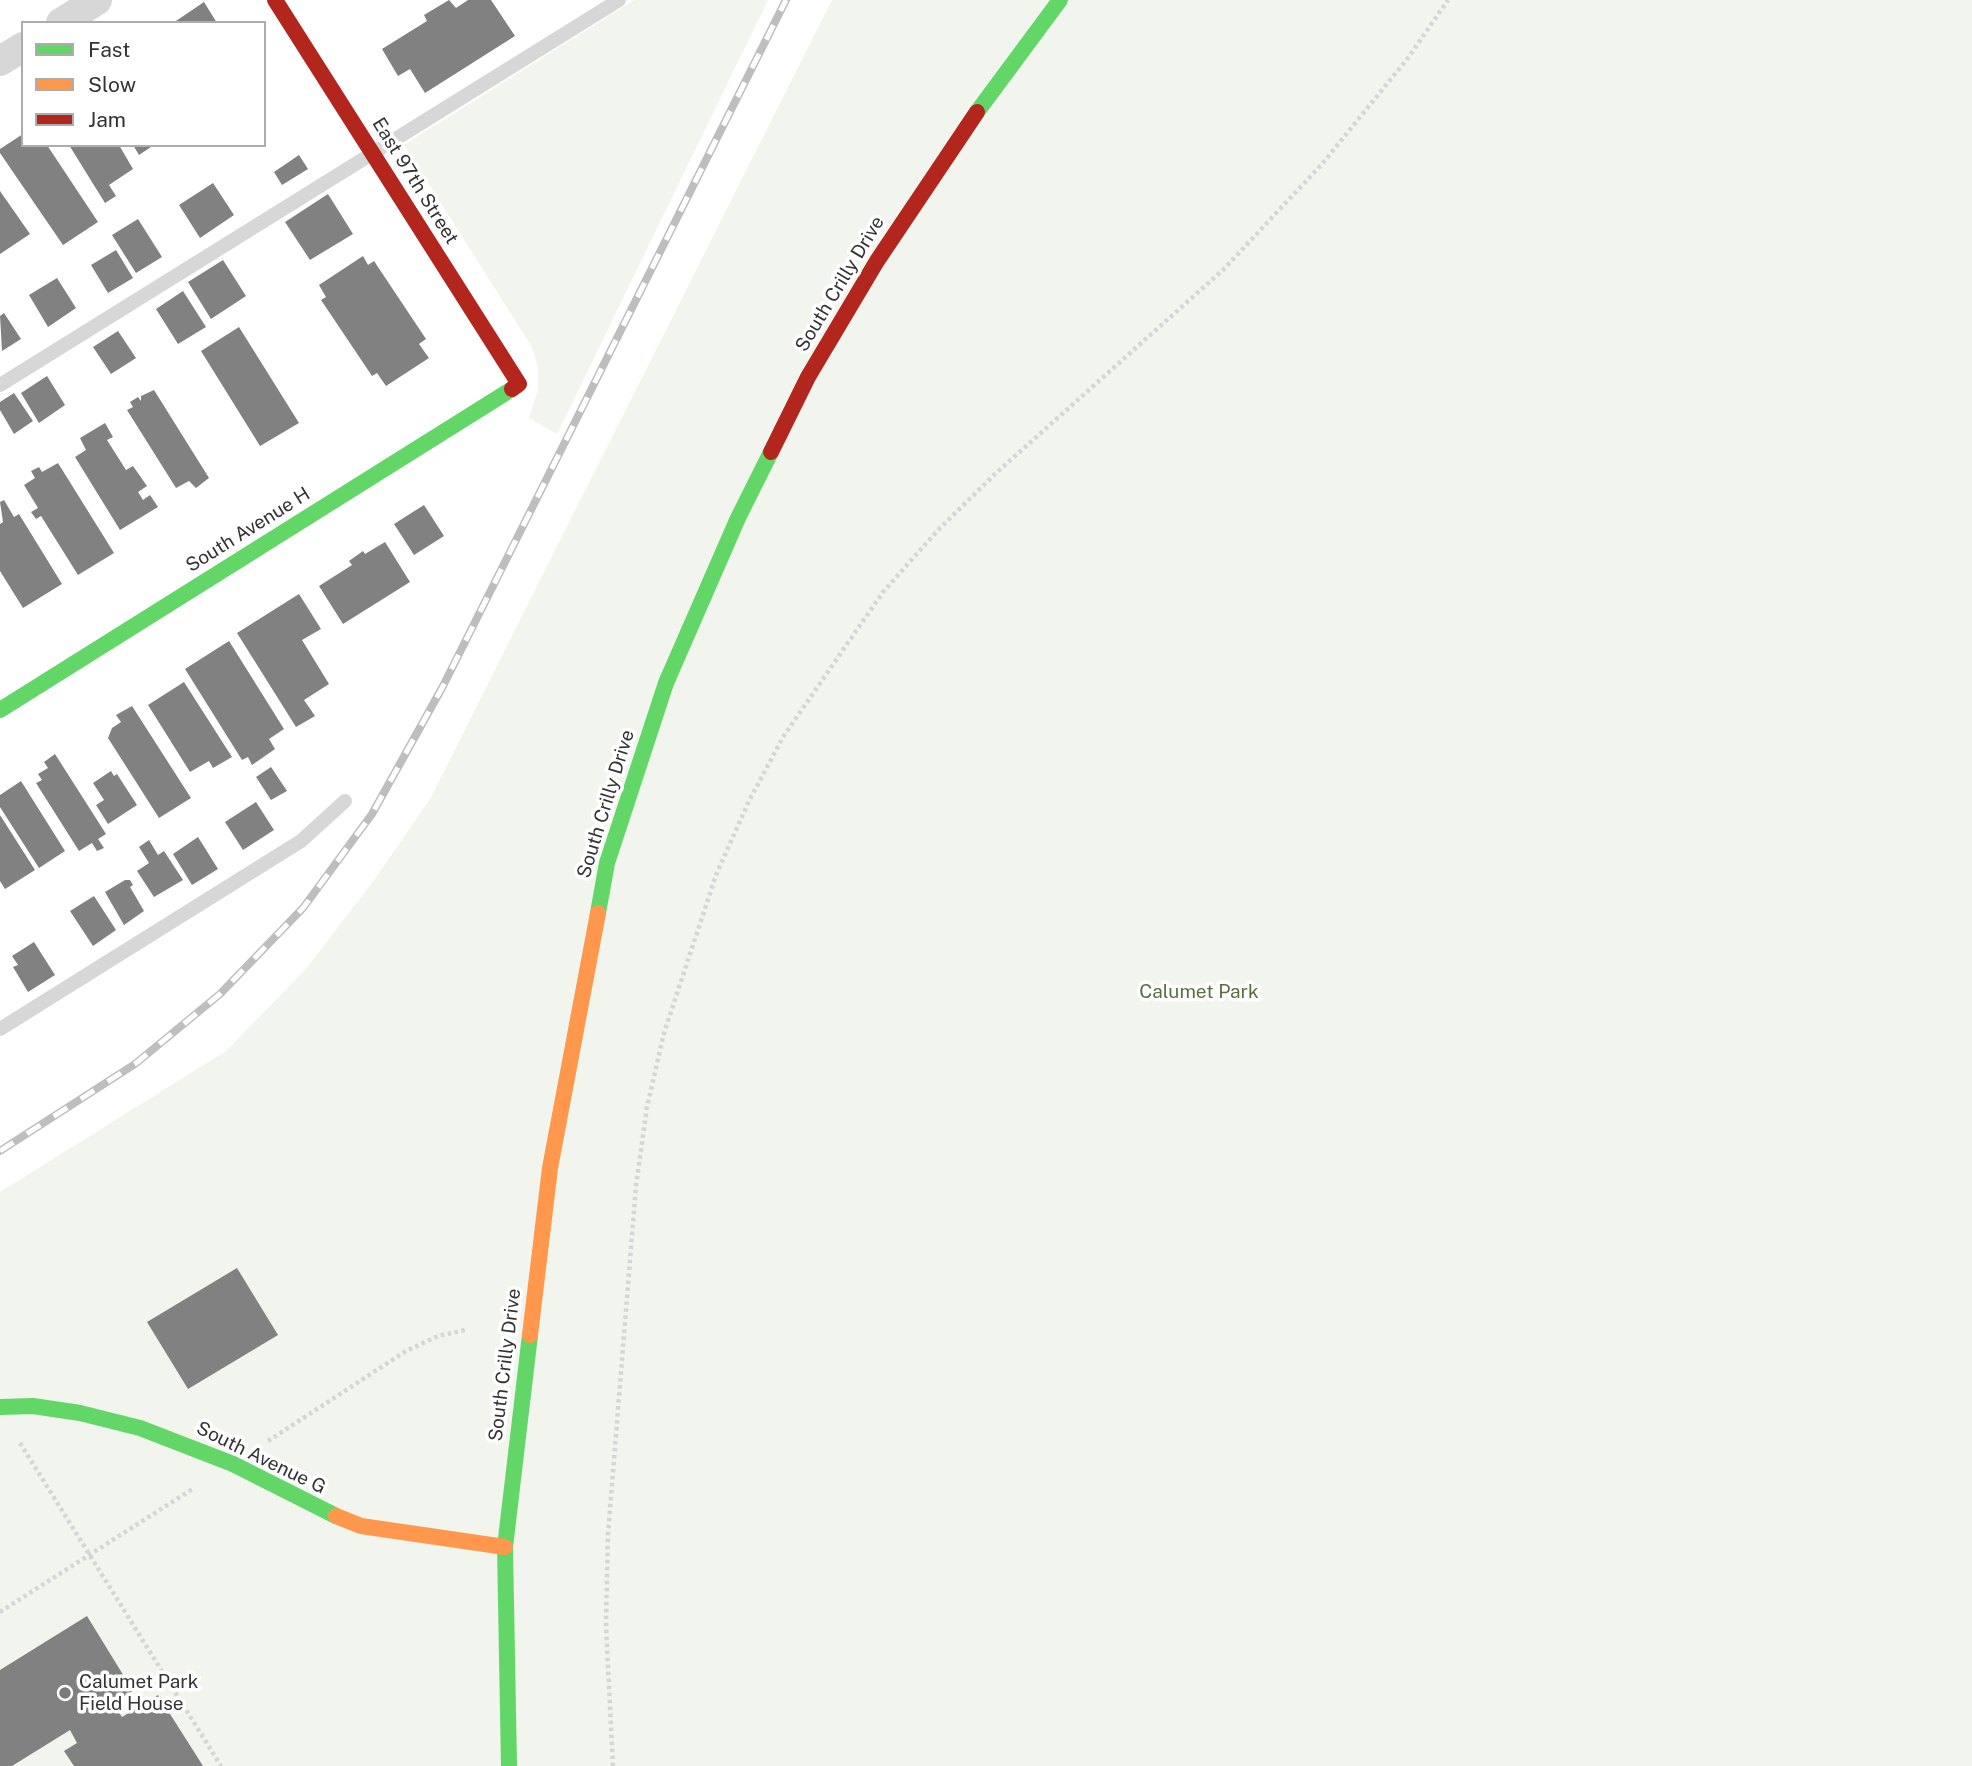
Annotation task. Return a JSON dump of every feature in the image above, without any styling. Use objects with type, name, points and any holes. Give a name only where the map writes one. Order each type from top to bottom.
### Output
[{"type":"street","points":[[64,21],[97,0]]},
{"type":"street","name":"East 97th Street","points":[[275,0],[519,384]]},
{"type":"street","name":"South Crilly Drive","points":[[509,1766],[505,1547],[555,1141],[607,863],[666,683],[738,517],[808,377],[884,249],[962,133],[1060,0]]},
{"type":"street","points":[[0,61],[21,48]]},
{"type":"street","name":"South Avenue H","points":[[0,710],[519,384]]},
{"type":"street","name":"South Avenue G","points":[[0,1407],[33,1406],[80,1413],[139,1428],[233,1464],[313,1507],[361,1526],[505,1547]]},
{"type":"lane","points":[[0,385],[619,0]]},
{"type":"lane","points":[[0,1029],[301,841],[345,801]]},
{"type":"path","points":[[613,1766],[606,1626],[608,1534],[636,1186],[648,1107],[664,1033],[716,875],[748,803],[783,737],[883,592],[939,529],[995,474],[1224,270],[1322,164],[1408,58],[1448,0]]},
{"type":"path","points":[[267,1442],[406,1351],[438,1336],[465,1330]]},
{"type":"path","points":[[15,1433],[221,1766]]},
{"type":"path","points":[[0,1612],[201,1484]]},
{"type":"green space","points":[[634,0],[768,0],[557,434],[529,418],[538,390],[538,367],[532,347],[404,145]]},
{"type":"green space","name":"Calumet Park","points":[[832,0],[1972,0],[1972,1766],[0,1766],[0,1192],[226,1051],[305,970],[375,879],[430,799]]},
{"type":"building","points":[[449,0],[456,8],[468,0],[491,0],[515,36],[425,93],[410,69],[398,76],[382,49],[427,21],[424,15]]},
{"type":"building","points":[[204,2],[216,21],[176,21]]},
{"type":"building","points":[[21,135],[21,147],[48,147],[98,222],[63,245],[0,153],[0,149]]},
{"type":"building","points":[[70,147],[120,147],[133,169],[109,185],[116,196],[105,203]]},
{"type":"building","points":[[134,147],[151,147],[139,155]]},
{"type":"building","points":[[299,155],[308,169],[282,185],[274,172]]},
{"type":"building","points":[[213,183],[234,215],[200,238],[179,205]]},
{"type":"building","points":[[0,191],[30,234],[0,254]]},
{"type":"building","points":[[328,194],[353,234],[310,260],[285,222]]},
{"type":"building","points":[[138,219],[162,257],[136,273],[112,235]]},
{"type":"building","points":[[116,250],[133,278],[108,293],[91,265]]},
{"type":"building","points":[[363,256],[368,265],[374,261],[426,339],[419,344],[429,358],[386,386],[377,373],[372,376],[321,300],[326,297],[319,285]]},
{"type":"building","points":[[223,260],[246,296],[211,319],[188,282]]},
{"type":"building","points":[[57,278],[76,308],[48,327],[29,295]]},
{"type":"building","points":[[183,291],[206,327],[178,344],[156,309]]},
{"type":"building","points":[[4,313],[21,339],[2,351],[0,316]]},
{"type":"building","points":[[239,327],[299,423],[260,446],[201,351]]},
{"type":"building","points":[[118,331],[136,358],[111,374],[93,347]]},
{"type":"building","points":[[47,376],[65,405],[39,423],[21,393]]},
{"type":"building","points":[[154,390],[209,478],[196,488],[189,481],[176,488],[127,410],[133,407],[130,402],[138,397],[141,401],[141,396]]},
{"type":"building","points":[[14,393],[33,421],[14,434],[0,410],[0,402]]},
{"type":"building","points":[[105,423],[113,437],[107,440],[126,470],[133,466],[147,486],[138,492],[143,500],[150,495],[158,507],[120,530],[75,457],[86,450],[80,438]]},
{"type":"building","points":[[58,463],[114,553],[78,575],[41,516],[36,519],[31,512],[38,508],[24,485],[35,478],[31,471],[39,467],[42,472]]},
{"type":"building","points":[[4,500],[14,517],[19,514],[62,584],[23,608],[0,571],[0,524],[3,522],[0,502]]},
{"type":"building","points":[[424,505],[444,536],[414,555],[394,524]]},
{"type":"building","points":[[385,542],[410,582],[343,624],[319,586],[352,565],[349,561],[363,551],[365,554]]},
{"type":"building","points":[[299,594],[321,629],[302,640],[329,684],[304,700],[315,716],[296,727],[237,633]]},
{"type":"building","points":[[229,641],[284,729],[269,739],[275,749],[252,765],[248,757],[242,760],[185,669]]},
{"type":"building","points":[[184,682],[232,757],[213,768],[209,761],[190,772],[148,705]]},
{"type":"building","points":[[132,706],[191,798],[159,818],[108,738],[112,728],[121,722],[116,715]]},
{"type":"building","points":[[55,754],[106,834],[98,839],[104,848],[97,851],[92,843],[79,851],[36,783],[42,780],[38,774],[48,768],[44,762]]},
{"type":"building","points":[[271,767],[287,791],[271,800],[256,777]]},
{"type":"building","points":[[111,771],[114,776],[117,774],[137,805],[108,824],[96,805],[104,800],[93,783]]},
{"type":"building","points":[[21,781],[65,851],[39,868],[0,807],[0,795]]},
{"type":"building","points":[[256,802],[274,830],[243,850],[225,822]]},
{"type":"building","points":[[0,815],[35,870],[5,889],[0,881]]},
{"type":"building","points":[[198,837],[218,869],[192,885],[173,854]]},
{"type":"building","points":[[149,840],[158,855],[164,851],[183,880],[154,897],[137,871],[149,863],[139,847]]},
{"type":"building","points":[[125,880],[130,880],[133,885],[130,887],[144,911],[124,925],[105,892]]},
{"type":"building","points":[[94,896],[116,930],[93,946],[70,911]]},
{"type":"building","points":[[34,942],[55,975],[28,992],[13,967],[18,965],[12,956]]},
{"type":"building","points":[[237,1268],[278,1335],[188,1389],[147,1322]]},
{"type":"building","name":"Calumet Park Field House","points":[[87,1616],[133,1691],[113,1703],[122,1717],[158,1695],[203,1766],[74,1766],[64,1751],[77,1743],[70,1730],[12,1766],[0,1766],[0,1670]]},
{"type":"railway","points":[[0,1151],[135,1064],[220,994],[303,908],[372,814],[442,688],[786,0]]},
{"type":"traffic: fast","points":[[977,112],[1060,0]]},
{"type":"traffic: fast","points":[[0,710],[512,389]]},
{"type":"traffic: fast","points":[[598,913],[607,863],[666,683],[738,518],[771,452]]},
{"type":"traffic: fast","points":[[509,1766],[505,1547],[530,1335]]},
{"type":"traffic: fast","points":[[0,1407],[33,1406],[80,1413],[140,1428],[233,1464],[336,1516]]},
{"type":"traffic: slow","points":[[530,1335],[550,1168],[598,913]]},
{"type":"traffic: slow","points":[[336,1516],[361,1526],[505,1547]]},
{"type":"traffic: jam","points":[[275,0],[519,384],[512,389]]},
{"type":"traffic: jam","points":[[771,452],[808,377],[877,261],[977,112]]},
{"type":"place","name":"Calumet Park Field House","points":[[65,1693]]}]
